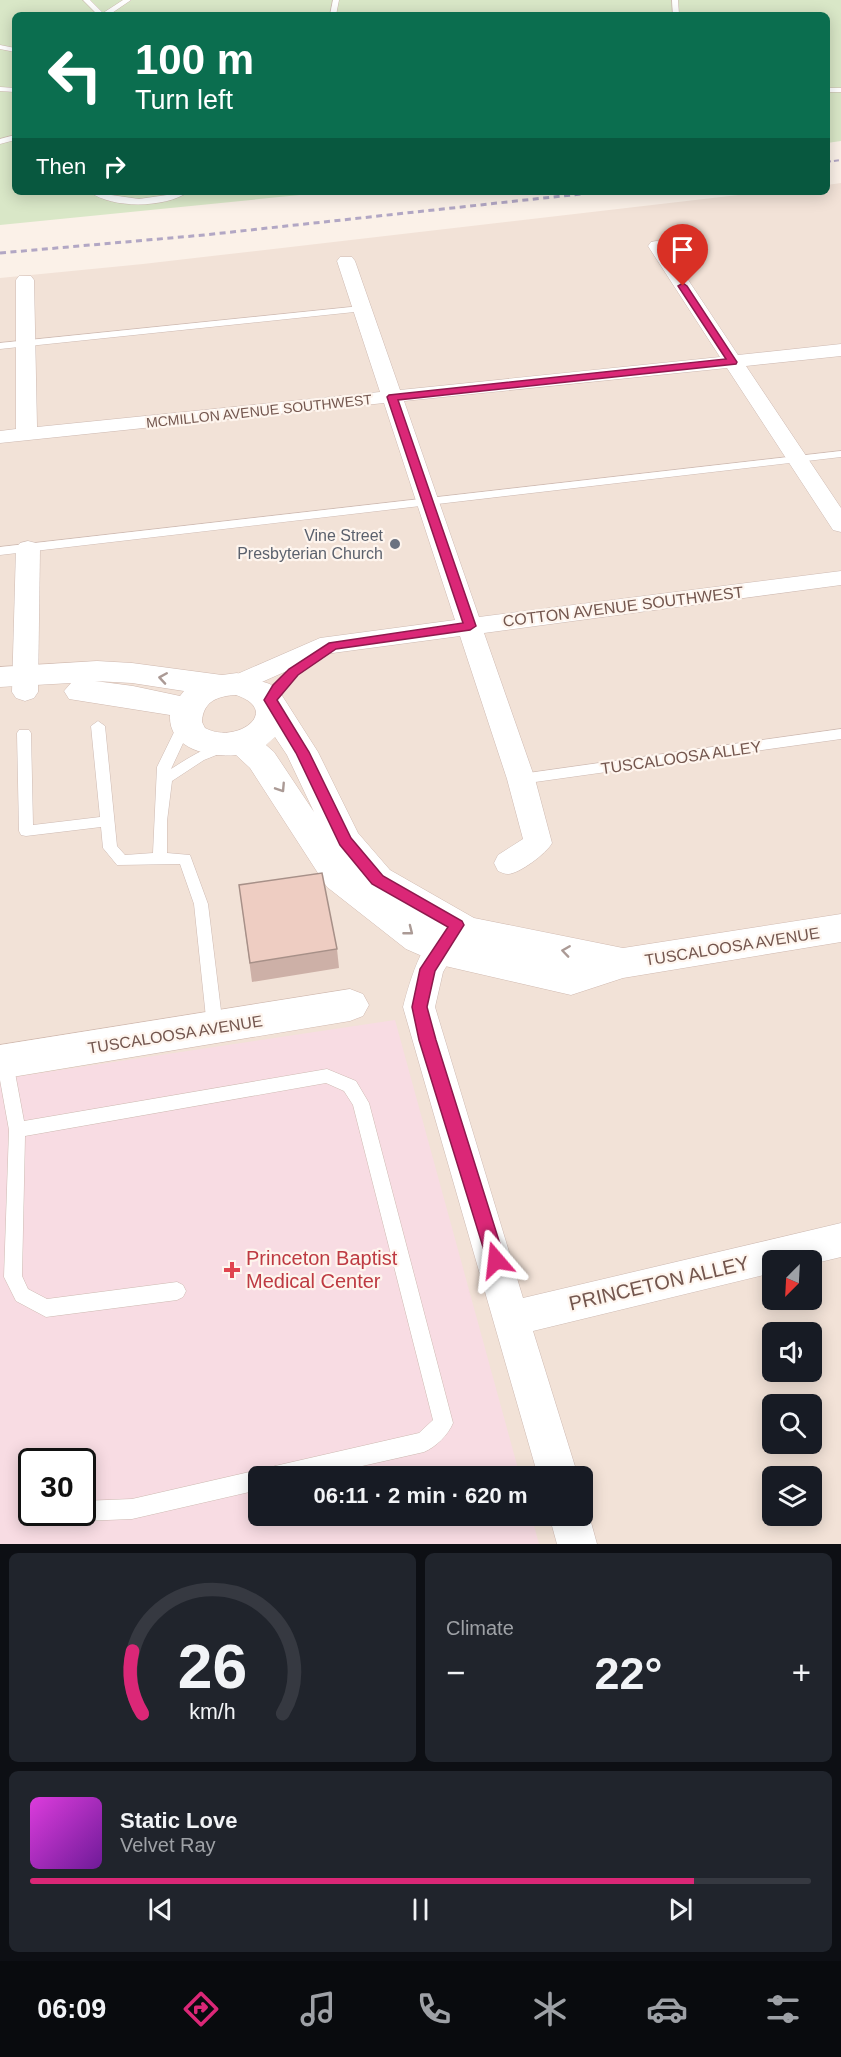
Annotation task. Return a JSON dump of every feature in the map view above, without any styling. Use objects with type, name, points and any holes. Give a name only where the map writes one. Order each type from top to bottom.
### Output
[{"type":"street","points":[[657,246],[841,525]]},
{"type":"street","points":[[346,261],[521,779],[538,843],[508,863]]},
{"type":"street","points":[[26,280],[27,435]]},
{"type":"street","name":"MCMILLON AVENUE SOUTHWEST","points":[[0,438],[841,350]]},
{"type":"street","points":[[12,684],[28,548]]},
{"type":"street","name":"COTTON AVENUE SOUTHWEST","points":[[229,684],[320,646],[841,578]]},
{"type":"street","name":"COTTON AVENUE SOUTHWEST","points":[[272,705],[278,688],[294,672],[333,645]]},
{"type":"street","points":[[12,684],[97,671],[132,673],[257,689],[272,705],[302,752],[345,841],[378,880],[448,937]]},
{"type":"street","points":[[12,684],[109,693],[159,701],[186,717],[191,733],[201,740],[236,745],[262,760],[339,877],[419,939],[448,937]]},
{"type":"street","points":[[186,717],[197,696],[229,684]]},
{"type":"street","points":[[236,745],[267,730],[273,720],[272,705]]},
{"type":"street","name":"TUSCALOOSA AVENUE","points":[[448,937],[571,981],[623,963],[841,928]]},
{"type":"street","points":[[448,937],[428,969],[420,1007],[555,1466]]},
{"type":"street","name":"TUSCALOOSA AVENUE","points":[[2,1062],[350,1005]]},
{"type":"street","name":"PRINCETON ALLEY","points":[[513,1318],[841,1240]]},
{"type":"street","points":[[572,1526],[578,1544]]},
{"type":"lane","points":[[86,0],[100,12]]},
{"type":"lane","points":[[108,12],[128,0]]},
{"type":"lane","points":[[100,195],[129,201],[162,199],[175,195]]},
{"type":"lane","points":[[0,346],[361,309]]},
{"type":"lane","points":[[0,551],[772,460],[841,454]]},
{"type":"lane","points":[[160,858],[164,767],[186,717]]},
{"type":"lane","points":[[98,726],[110,848],[122,861],[185,859],[201,904],[215,1028]]},
{"type":"lane","points":[[24,733],[26,831],[107,821]]},
{"type":"lane","name":"TUSCALOOSA ALLEY","points":[[521,779],[841,734]]},
{"type":"lane","points":[[165,779],[199,757],[236,745]]},
{"type":"lane","points":[[2,1062],[17,1130],[13,1277],[22,1295],[46,1308],[177,1291]]},
{"type":"lane","points":[[17,1130],[327,1076],[350,1086],[362,1103],[443,1423],[424,1442],[319,1466]]},
{"type":"lane","points":[[96,1510],[132,1509],[248,1482]]},
{"type":"shaded area","points":[[841,183],[841,1544],[0,1544],[0,278],[143,264],[738,195],[830,195],[830,185]]},
{"type":"shaded area","name":"Princeton Baptist Medical Center","points":[[395,1020],[517,1466],[248,1466],[248,1526],[534,1526],[539,1544],[0,1544],[0,1079]]},
{"type":"green space","points":[[0,0],[841,0],[841,141],[830,143],[830,12],[12,12],[12,195],[300,195],[0,225]]},
{"type":"building","points":[[322,873],[337,949],[250,963],[239,885]]},
{"type":"railway","points":[[830,161],[841,160]]},
{"type":"railway","points":[[0,253],[204,235],[571,195]]},
{"type":"place","name":"Vine Street Presbyterian Church","points":[[395,544]]},
{"type":"place","name":"Princeton Baptist Medical Center","points":[[232,1270]]},
{"type":"route","points":[[496,1260],[428,1040],[420,1007],[428,969],[457,925],[378,880],[345,841],[297,741],[274,710],[270,700],[287,678],[333,645],[470,626],[392,397],[732,362],[683,286]]}]
